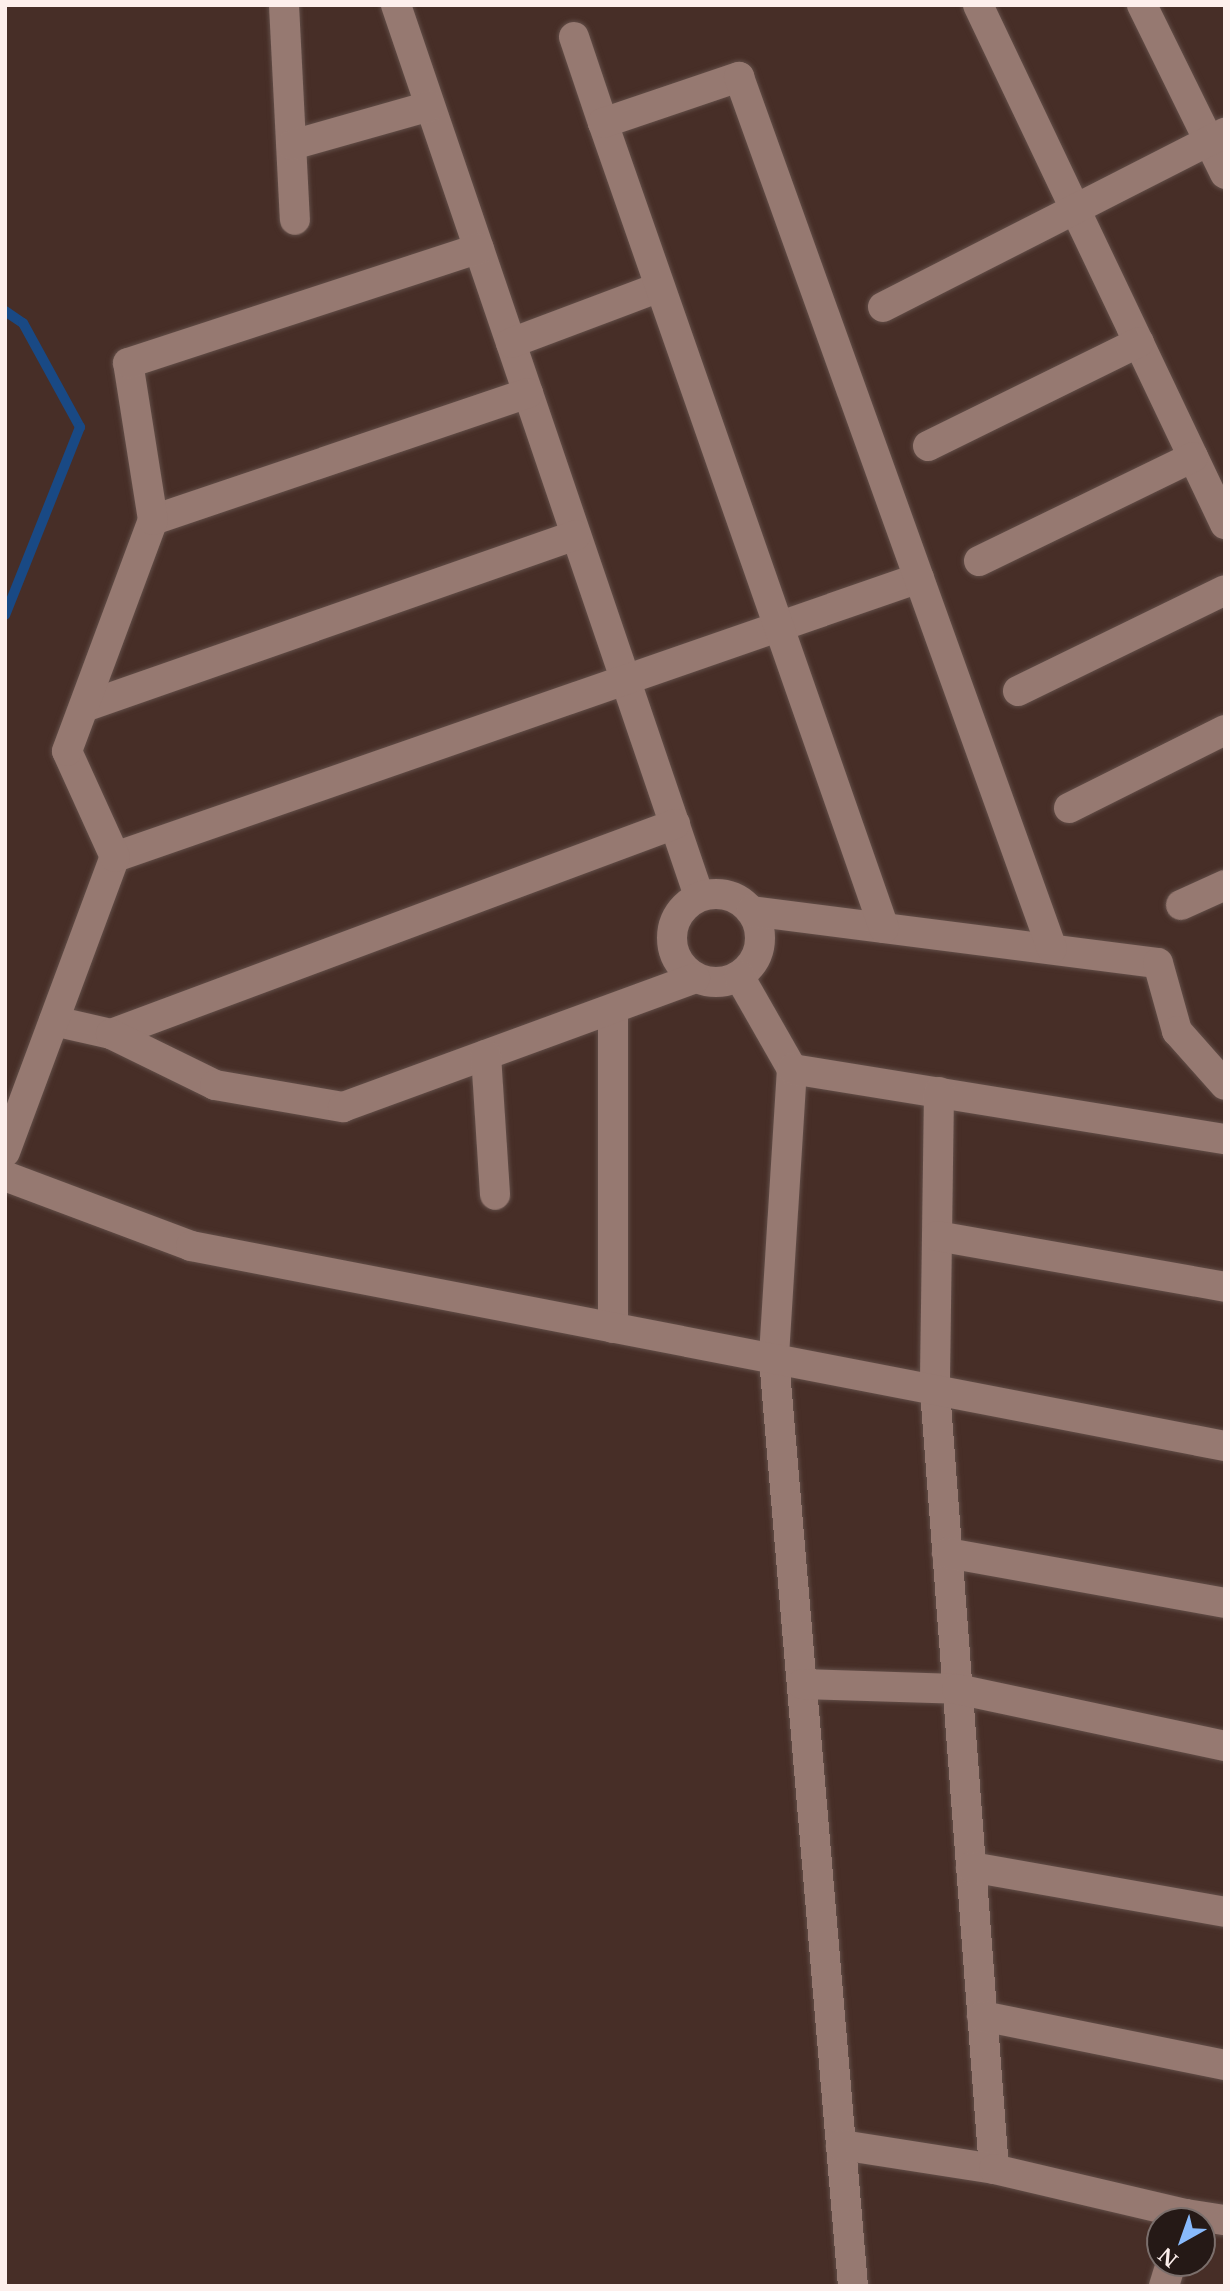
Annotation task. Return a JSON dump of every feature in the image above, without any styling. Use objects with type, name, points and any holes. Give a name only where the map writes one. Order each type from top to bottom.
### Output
[{"type":"street","points":[[284,5],[295,220]]},
{"type":"street","points":[[396,5],[699,896]]},
{"type":"street","points":[[978,5],[1225,524]]},
{"type":"street","points":[[1142,5],[1217,137],[1225,174]]},
{"type":"street","points":[[574,37],[884,928]]},
{"type":"street","points":[[603,123],[738,77],[1052,949]]},
{"type":"street","points":[[292,145],[430,106]]},
{"type":"street","points":[[883,307],[1075,206],[1217,137]]},
{"type":"street","points":[[5,1152],[115,857],[67,751],[153,520],[128,363],[479,248]]},
{"type":"street","points":[[511,343],[660,287]]},
{"type":"street","points":[[928,446],[1139,342]]},
{"type":"street","points":[[153,520],[528,393]]},
{"type":"street","points":[[979,561],[1193,457]]},
{"type":"street","points":[[83,707],[576,535]]},
{"type":"street","points":[[115,857],[919,579]]},
{"type":"street","points":[[1018,691],[1225,590]]},
{"type":"street","points":[[1069,808],[1225,730]]},
{"type":"street","points":[[111,1034],[675,824]]},
{"type":"street","points":[[1181,905],[1225,885]]},
{"type":"street","points":[[695,978],[674,956],[671,942],[677,914],[699,896],[728,895],[751,911],[1158,963],[1177,1031],[1225,1085]]},
{"type":"street","points":[[54,1021],[111,1034],[215,1085],[342,1107],[695,978],[725,982],[739,976],[758,954],[761,938],[751,911]]},
{"type":"street","points":[[739,976],[792,1069],[774,1359],[853,2286]]},
{"type":"street","points":[[613,1009],[613,1328]]},
{"type":"street","points":[[486,1055],[495,1195]]},
{"type":"street","points":[[792,1069],[1225,1139]]},
{"type":"street","points":[[939,1092],[934,1390],[994,2169]]},
{"type":"street","points":[[5,1176],[191,1246],[1225,1446]]},
{"type":"street","points":[[937,1236],[1225,1287]]},
{"type":"street","points":[[947,1553],[1225,1603]]},
{"type":"street","points":[[802,1684],[957,1689],[1225,1746]]},
{"type":"street","points":[[971,1867],[1225,1912]]},
{"type":"street","points":[[982,2016],[1225,2065]]},
{"type":"street","points":[[841,2145],[994,2169],[1146,2207]]},
{"type":"waterway","points":[[5,311],[23,323],[80,427],[5,615]]}]
